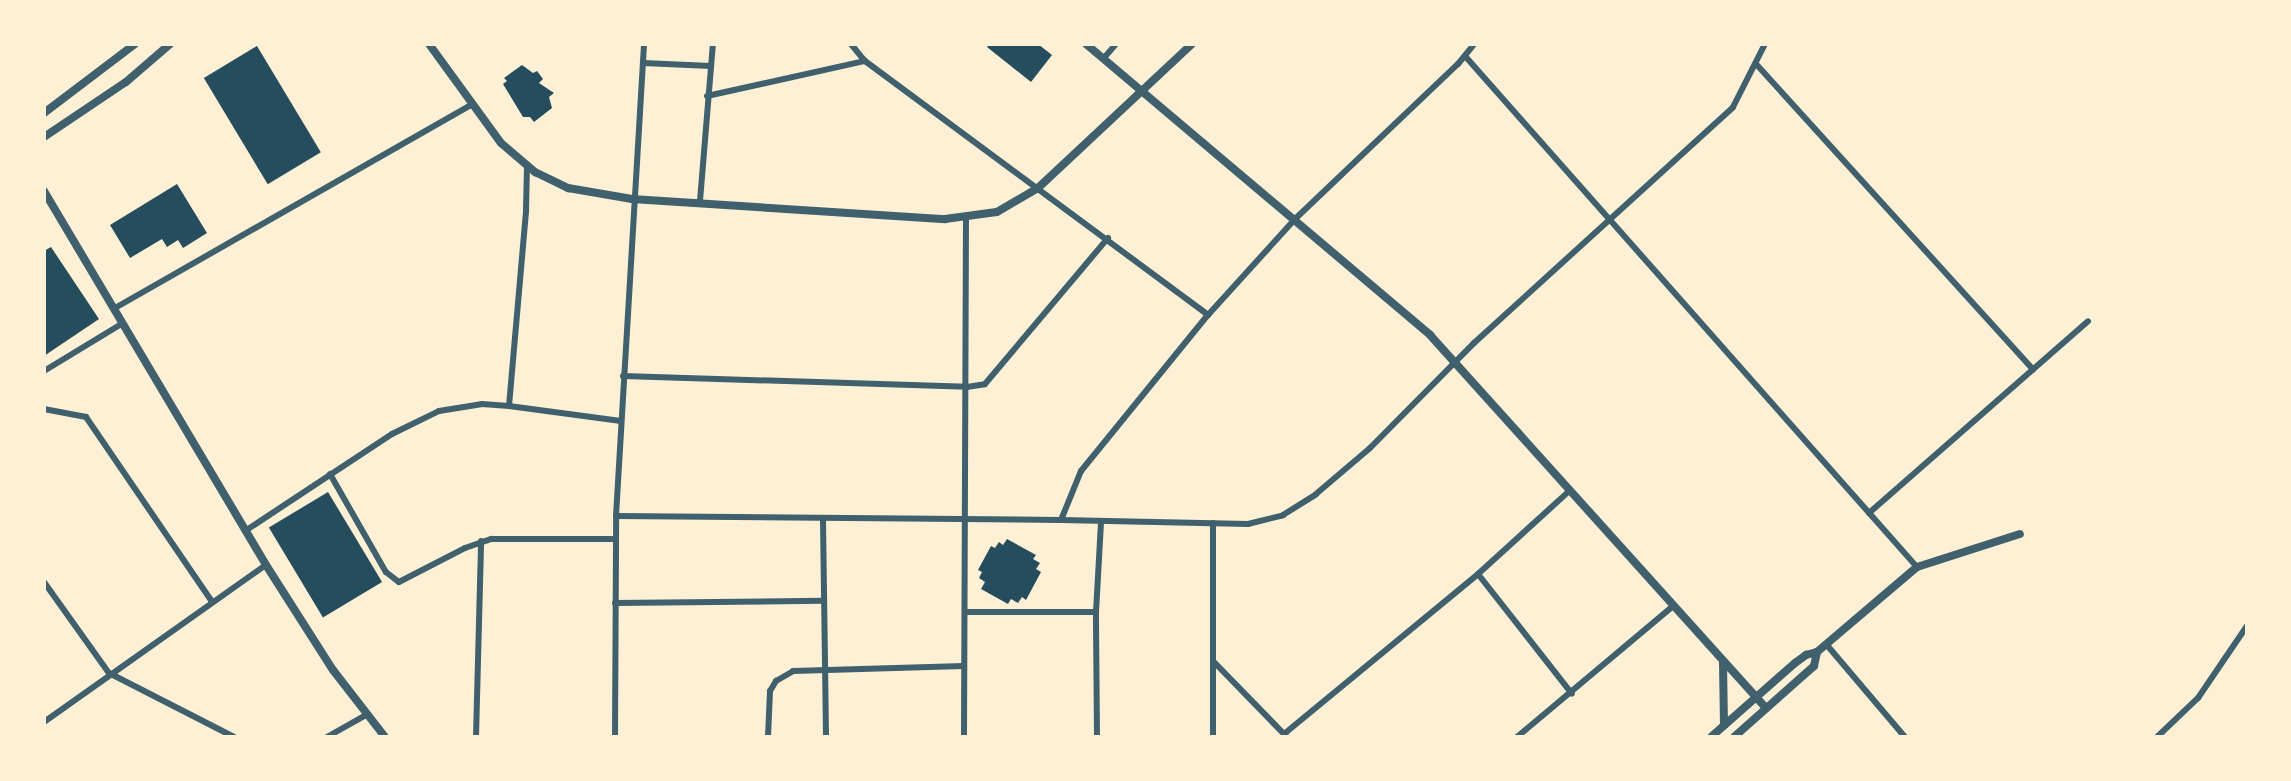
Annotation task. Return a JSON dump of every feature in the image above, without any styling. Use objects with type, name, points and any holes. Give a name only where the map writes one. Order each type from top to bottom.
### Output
[{"type":"street","points":[[44,113],[135,44]]},
{"type":"street","points":[[44,137],[126,82],[170,44]]},
{"type":"street","points":[[429,44],[501,143],[527,165],[568,188],[632,199],[700,201],[898,218],[966,217],[997,212],[1038,188],[1192,44]]},
{"type":"street","points":[[615,737],[615,539],[632,199],[644,44]]},
{"type":"street","points":[[700,201],[713,44]]},
{"type":"street","points":[[851,44],[865,61],[1208,315]]},
{"type":"street","points":[[1086,44],[1394,301],[1455,362],[1568,492],[1766,708]]},
{"type":"street","points":[[1103,59],[1116,44]]},
{"type":"street","points":[[1061,520],[1081,471],[1208,315],[1295,219],[1474,44]]},
{"type":"street","points":[[616,516],[1248,524],[1283,515],[1316,494],[1370,448],[1455,362],[1733,107],[1765,44]]},
{"type":"street","points":[[1465,56],[1917,567]]},
{"type":"street","points":[[707,96],[865,61]]},
{"type":"street","points":[[643,63],[711,66]]},
{"type":"street","points":[[1757,65],[2033,369]]},
{"type":"street","points":[[115,308],[471,105]]},
{"type":"street","points":[[509,406],[527,165]]},
{"type":"street","points":[[44,191],[266,565],[366,715],[385,737]]},
{"type":"street","points":[[964,737],[966,217]]},
{"type":"street","points":[[623,376],[967,387],[985,384],[1108,238]]},
{"type":"street","points":[[1869,513],[2088,321]]},
{"type":"street","points":[[44,371],[123,323]]},
{"type":"street","points":[[245,531],[392,434],[439,411],[482,404],[621,421]]},
{"type":"street","points":[[44,409],[86,417],[212,602]]},
{"type":"street","points":[[330,474],[386,572],[403,583],[481,541],[615,539]]},
{"type":"street","points":[[1213,661],[1285,736],[1478,574],[1568,492]]},
{"type":"street","points":[[823,520],[826,737]]},
{"type":"street","points":[[1097,737],[1096,612],[1101,523]]},
{"type":"street","points":[[1213,523],[1213,737]]},
{"type":"street","points":[[1711,737],[1806,655],[1817,652],[1917,567],[2020,534]]},
{"type":"street","points":[[476,737],[481,541]]},
{"type":"street","points":[[44,722],[109,673],[266,565]]},
{"type":"street","points":[[1478,574],[1572,694]]},
{"type":"street","points":[[44,582],[109,673],[234,737]]},
{"type":"street","points":[[615,603],[823,601]]},
{"type":"street","points":[[1517,737],[1572,694],[1673,606]]},
{"type":"street","points":[[965,612],[1096,612]]},
{"type":"street","points":[[2157,737],[2198,698],[2247,626]]},
{"type":"street","points":[[1826,644],[1905,737]]},
{"type":"street","points":[[1734,737],[1814,666],[1817,652]]},
{"type":"street","points":[[1723,661],[1724,725]]},
{"type":"street","points":[[768,737],[767,704],[776,681],[793,671],[964,666]]},
{"type":"street","points":[[327,737],[366,715]]},
{"type":"building","points":[[990,44],[1038,44],[1052,55],[1031,82],[987,47]]},
{"type":"building","points":[[257,46],[321,152],[268,184],[204,78]]},
{"type":"building","points":[[522,65],[533,73],[537,71],[543,79],[539,83],[554,93],[549,97],[552,108],[534,122],[530,117],[523,117],[503,84],[507,81],[504,78]]},
{"type":"building","points":[[177,184],[207,233],[183,248],[178,240],[167,247],[162,239],[130,258],[110,225]]},
{"type":"building","points":[[51,247],[99,319],[44,356],[44,251]]},
{"type":"building","points":[[328,492],[382,582],[323,618],[269,528]]},
{"type":"building","points":[[1007,539],[1036,555],[1033,559],[1040,563],[1036,569],[1041,572],[1026,600],[1022,597],[1018,603],[1011,599],[1008,604],[981,589],[985,582],[979,578],[982,572],[978,570],[991,546],[995,548],[999,542],[1003,545]]}]
